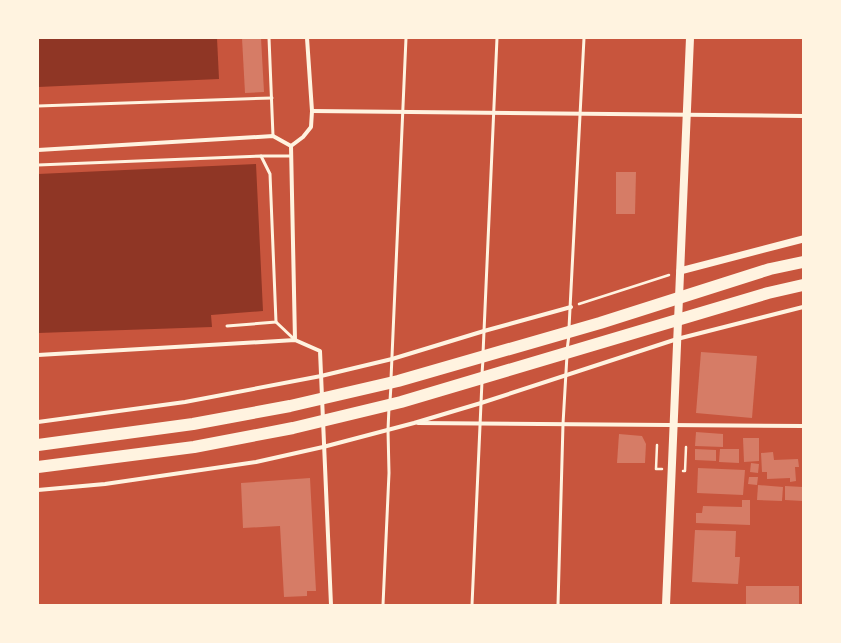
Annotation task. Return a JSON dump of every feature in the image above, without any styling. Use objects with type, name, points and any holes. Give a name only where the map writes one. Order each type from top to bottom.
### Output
[{"type":"highway","points":[[38,445],[193,424],[290,406],[398,380],[600,323],[770,269],[803,262]]},
{"type":"highway","points":[[38,468],[194,447],[293,428],[401,402],[768,293],[803,285]]},
{"type":"main road","points":[[666,605],[675,425],[677,339],[690,38]]},
{"type":"street","points":[[291,146],[303,137],[311,128],[312,111],[307,38]]},
{"type":"street","points":[[312,111],[803,116]]},
{"type":"street","points":[[38,150],[274,136],[291,146]]},
{"type":"street","points":[[291,146],[296,340]]},
{"type":"street","points":[[680,271],[803,239]]},
{"type":"street","points":[[38,422],[184,402],[321,376],[392,359],[484,331],[571,307]]},
{"type":"street","points":[[38,490],[105,484],[256,462],[323,447],[414,423],[481,403],[677,339],[803,307]]},
{"type":"street","points":[[38,355],[296,340],[320,351],[331,605]]},
{"type":"street","points":[[414,423],[803,426]]},
{"type":"lane","points":[[269,38],[274,136]]},
{"type":"lane","points":[[383,605],[389,473],[388,430],[406,38]]},
{"type":"lane","points":[[472,605],[497,38]]},
{"type":"lane","points":[[558,605],[563,424],[571,307],[584,38]]},
{"type":"lane","points":[[38,106],[272,98]]},
{"type":"lane","points":[[261,156],[270,174],[276,322],[296,340]]},
{"type":"lane","points":[[38,165],[291,156]]},
{"type":"lane","points":[[227,326],[276,322]]},
{"type":"path","points":[[571,307],[680,271]]},
{"type":"path","points":[[656,469],[657,445]]},
{"type":"path","points":[[685,471],[686,447]]},
{"type":"shaded area","points":[[38,38],[217,38],[219,79],[38,87]]},
{"type":"shaded area","points":[[256,164],[263,311],[211,315],[212,327],[38,333],[38,174]]},
{"type":"building","points":[[242,38],[261,38],[264,92],[245,93]]},
{"type":"building","points":[[616,172],[636,172],[635,214],[616,214]]},
{"type":"building","points":[[701,352],[757,356],[752,418],[696,413]]},
{"type":"building","points":[[696,432],[723,434],[723,447],[695,446]]},
{"type":"building","points":[[619,434],[642,436],[646,444],[645,463],[617,463]]},
{"type":"building","points":[[743,438],[759,438],[759,461],[744,462]]},
{"type":"building","points":[[695,449],[716,450],[716,461],[695,460]]},
{"type":"building","points":[[720,449],[739,449],[739,463],[719,462]]},
{"type":"building","points":[[773,452],[774,460],[798,459],[799,467],[795,467],[796,481],[790,482],[790,478],[767,479],[767,472],[762,472],[761,453]]},
{"type":"building","points":[[751,463],[759,464],[758,473],[750,472]]},
{"type":"building","points":[[698,468],[745,470],[743,495],[697,493]]},
{"type":"building","points":[[749,477],[758,477],[757,485],[748,484]]},
{"type":"building","points":[[310,478],[316,591],[307,591],[307,596],[284,597],[280,526],[243,528],[241,483]]},
{"type":"building","points":[[758,485],[783,487],[782,501],[757,500]]},
{"type":"building","points":[[785,486],[803,487],[803,501],[785,500]]},
{"type":"building","points":[[742,500],[750,500],[750,525],[696,523],[696,513],[702,513],[703,506],[742,507]]},
{"type":"building","points":[[695,530],[736,531],[735,557],[740,557],[738,584],[692,582]]},
{"type":"building","points":[[746,586],[799,586],[799,605],[746,605]]}]
